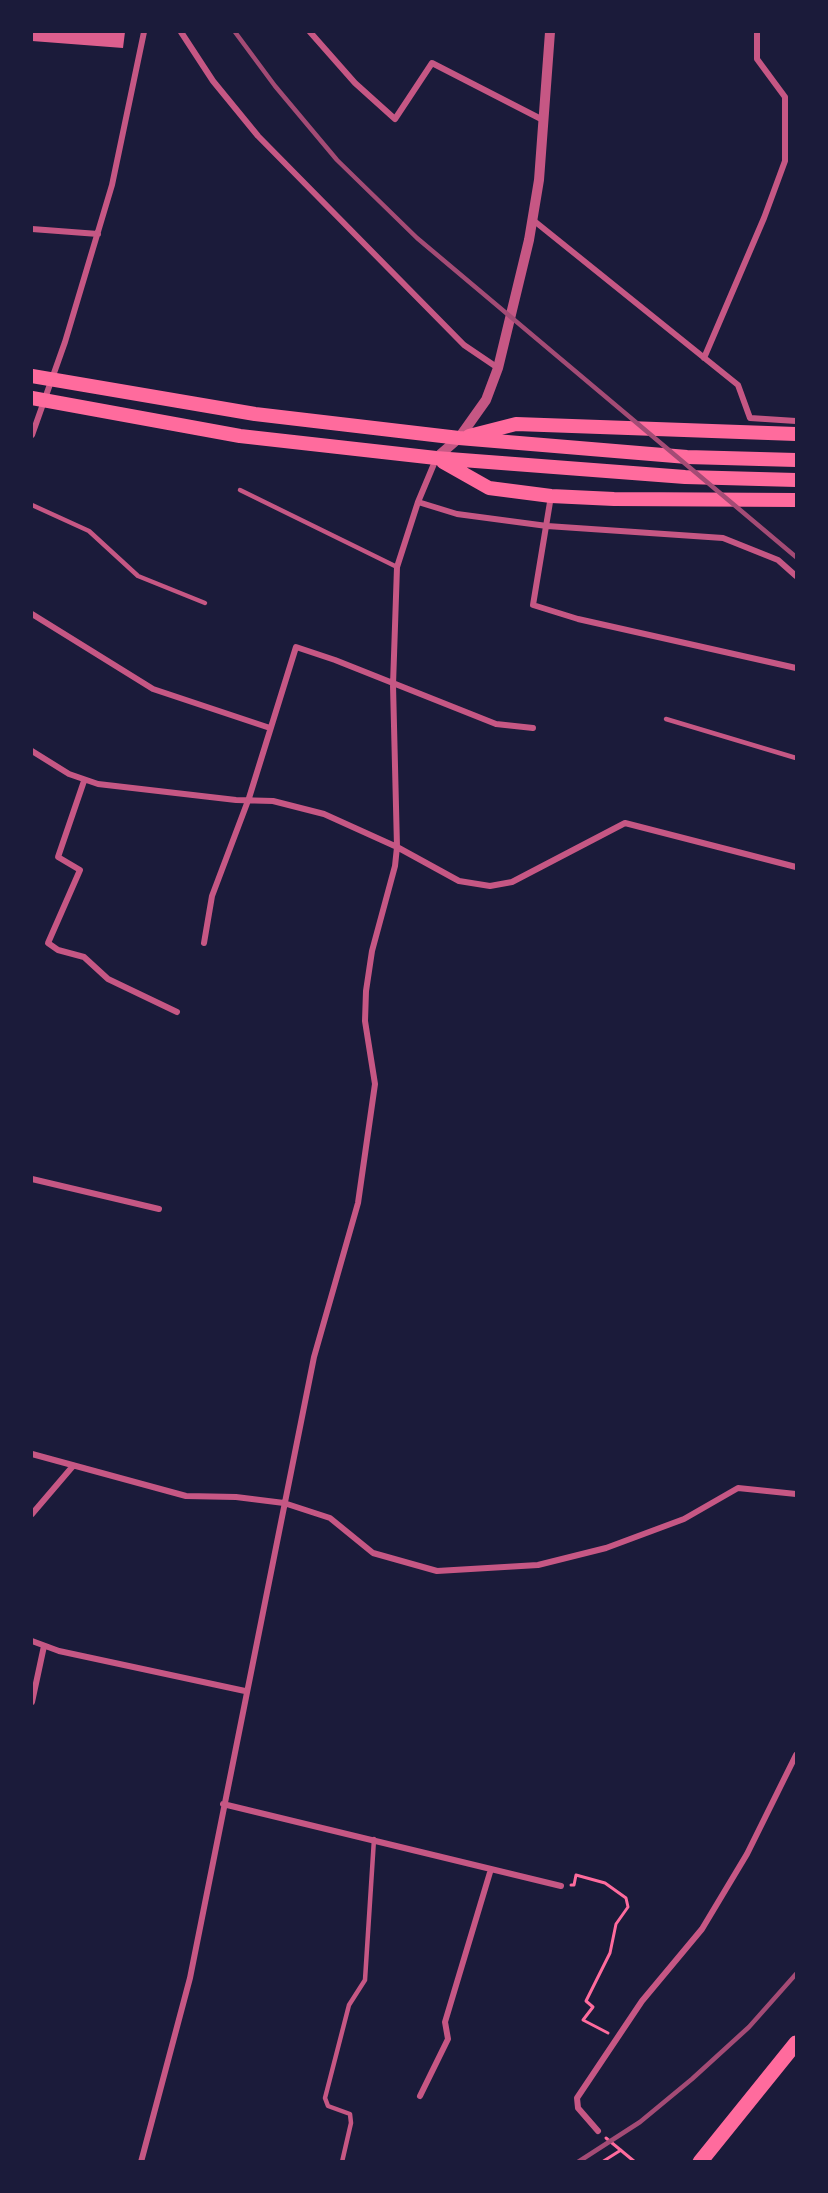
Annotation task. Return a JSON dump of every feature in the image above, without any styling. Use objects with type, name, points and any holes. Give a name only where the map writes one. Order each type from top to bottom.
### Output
[{"type":"highway","points":[[700,2162],[796,2043]]},
{"type":"main road","points":[[32,376],[255,414],[459,438],[687,457],[796,460]]},
{"type":"main road","points":[[38,399],[240,436],[436,458],[663,476],[796,480]]},
{"type":"main road","points":[[459,438],[516,424],[796,434]]},
{"type":"main road","points":[[436,458],[489,488],[551,496],[614,499],[796,500]]},
{"type":"street","points":[[32,435],[38,399],[50,380],[65,342],[98,234],[128,116],[144,32]]},
{"type":"street","points":[[181,32],[213,81],[258,136],[464,345],[498,368]]},
{"type":"street","points":[[310,32],[355,84],[395,119],[432,63],[545,120]]},
{"type":"street","points":[[141,2162],[190,1977],[245,1692],[314,1358],[358,1203],[375,1084],[365,1021],[366,991],[372,951],[395,866],[397,847],[393,684],[398,567],[418,502],[436,458],[459,438],[486,400],[498,368],[532,220],[545,120],[550,32]]},
{"type":"street","points":[[704,358],[764,218],[785,160],[785,97],[757,59],[757,32]]},
{"type":"street","points":[[532,220],[738,385],[750,418],[796,421]]},
{"type":"street","points":[[32,229],[98,234]]},
{"type":"street","points":[[551,496],[533,605],[578,619],[796,668]]},
{"type":"street","points":[[418,502],[457,514],[547,526],[723,538],[778,560],[796,576]]},
{"type":"street","points":[[32,614],[153,688],[270,728]]},
{"type":"street","points":[[204,943],[212,896],[249,798],[296,647],[335,660],[496,724],[532,728]]},
{"type":"street","points":[[32,751],[84,781],[236,800],[249,798],[273,801],[324,814],[397,847],[459,881],[490,886],[512,882],[625,823],[796,867]]},
{"type":"street","points":[[84,781],[58,856],[80,870],[48,943],[58,950],[84,957],[108,979],[177,1012]]},
{"type":"street","points":[[32,1179],[159,1209]]},
{"type":"street","points":[[32,1454],[186,1496],[236,1497],[284,1503],[330,1518],[373,1552],[437,1571],[538,1565],[606,1548],[684,1519],[738,1488],[796,1494]]},
{"type":"street","points":[[32,1514],[73,1466]]},
{"type":"street","points":[[32,1641],[44,1646],[245,1692]]},
{"type":"street","points":[[32,1702],[44,1646]]},
{"type":"street","points":[[597,2131],[578,2108],[578,2098],[654,1985],[702,1929],[747,1854],[796,1755]]},
{"type":"street","points":[[223,1804],[375,1839],[561,1886]]},
{"type":"street","points":[[420,2096],[448,2039],[445,2022],[491,1869]]},
{"type":"lane","points":[[240,490],[398,567]]},
{"type":"lane","points":[[32,505],[89,531],[138,576],[205,603]]},
{"type":"lane","points":[[666,719],[796,758]]},
{"type":"lane","points":[[342,2162],[351,2123],[350,2114],[328,2106],[325,2098],[349,2005],[365,1980],[375,1839]]},
{"type":"path","points":[[561,1886],[574,1885],[576,1875],[604,1883],[626,1898],[627,1907],[616,1924],[610,1953],[586,2001],[593,2007],[583,2020],[618,2038]]},
{"type":"path","points":[[597,2131],[635,2162]]},
{"type":"path","points":[[602,2162],[621,2150]]},
{"type":"building","points":[[32,32],[125,32],[123,48],[32,41]]},
{"type":"railway","points":[[235,32],[275,86],[337,160],[417,238],[796,557]]},
{"type":"railway","points":[[578,2162],[640,2122],[692,2079],[749,2027],[796,1974]]}]
